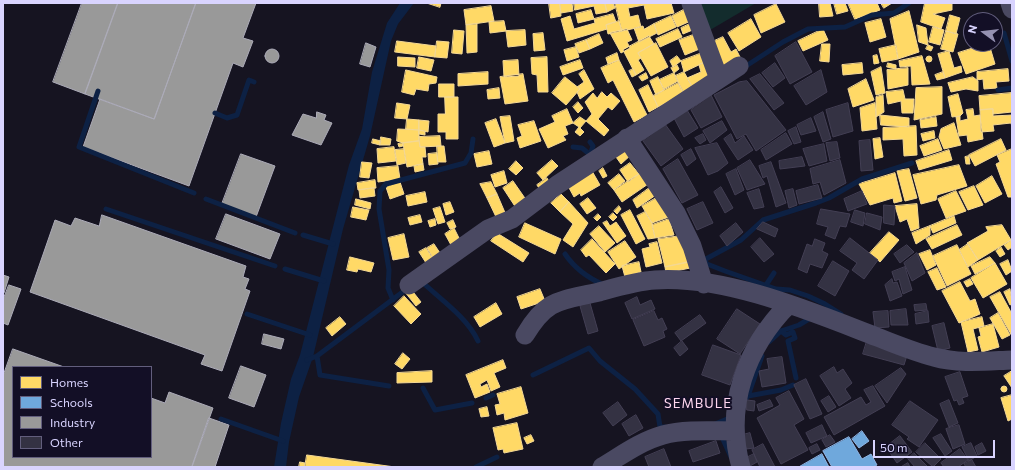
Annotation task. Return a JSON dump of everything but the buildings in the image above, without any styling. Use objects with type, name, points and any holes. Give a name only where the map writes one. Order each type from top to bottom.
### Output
[{"type":"street","points":[[691,3],[719,79]]},
{"type":"street","points":[[1010,3],[1012,9]]},
{"type":"street","points":[[409,285],[488,230],[512,220],[553,188],[627,138],[739,66]]},
{"type":"street","points":[[627,138],[676,213],[692,246],[704,284]]},
{"type":"street","points":[[525,335],[542,311],[559,301],[654,280],[670,280],[734,289],[789,304],[934,357],[965,361],[1012,360]]},
{"type":"street","points":[[741,467],[736,446],[735,431],[738,400],[745,368],[760,340],[778,314],[789,304]]},
{"type":"street","points":[[602,467],[642,443],[663,435],[674,433],[735,431]]},
{"type":"green space","points":[[696,3],[756,3],[705,33]]},
{"type":"water","points":[[400,3],[414,3],[398,24],[391,41],[370,136],[343,229],[313,357],[299,397],[289,442],[286,467],[274,467],[281,423],[291,379],[300,355],[349,165],[362,129],[372,72],[387,23]]},
{"type":"waterway","points":[[743,68],[783,42],[808,29],[845,27],[872,15],[894,13],[909,3]]},
{"type":"waterway","points":[[1004,33],[1012,61]]},
{"type":"waterway","points":[[215,113],[227,118],[237,115],[249,80],[254,82]]},
{"type":"waterway","points":[[998,90],[1012,88]]},
{"type":"waterway","points":[[98,91],[79,147],[194,193]]},
{"type":"waterway","points":[[393,300],[388,288],[389,270],[379,209],[380,191],[386,184],[465,163],[471,153],[473,139]]},
{"type":"waterway","points":[[590,142],[593,146],[590,155]]},
{"type":"waterway","points":[[573,147],[582,148],[593,157]]},
{"type":"waterway","points":[[841,314],[808,296],[790,290],[776,289],[707,264],[704,260],[741,240],[763,220],[816,203],[829,198],[862,179],[912,163]]},
{"type":"waterway","points":[[206,199],[295,233]]},
{"type":"waterway","points":[[106,209],[275,266]]},
{"type":"waterway","points":[[303,235],[333,244]]},
{"type":"waterway","points":[[565,254],[582,272],[604,285]]},
{"type":"waterway","points":[[285,269],[324,281]]},
{"type":"waterway","points":[[766,285],[774,273]]},
{"type":"waterway","points":[[421,281],[460,316],[473,332],[478,341]]},
{"type":"waterway","points":[[307,360],[317,356],[408,288]]},
{"type":"waterway","points":[[247,314],[310,335]]},
{"type":"waterway","points":[[769,342],[781,331],[799,325],[809,319]]},
{"type":"waterway","points":[[781,331],[786,335],[793,332],[795,338],[788,341],[796,378]]},
{"type":"waterway","points":[[533,375],[589,348],[600,361],[635,389],[658,414],[660,427],[665,427]]},
{"type":"waterway","points":[[317,356],[320,375],[389,386]]},
{"type":"waterway","points":[[748,396],[762,356]]},
{"type":"waterway","points":[[745,400],[748,396],[781,390],[793,385]]},
{"type":"waterway","points":[[423,388],[435,410],[472,403]]},
{"type":"waterway","points":[[486,398],[493,395]]},
{"type":"waterway","points":[[715,424],[732,417]]},
{"type":"waterway","points":[[221,419],[283,441]]},
{"type":"waterway","points":[[721,435],[731,457]]},
{"type":"waterway","points":[[476,467],[497,457]]},
{"type":"district","name":"SEMBULE","points":[[698,404]]}]
